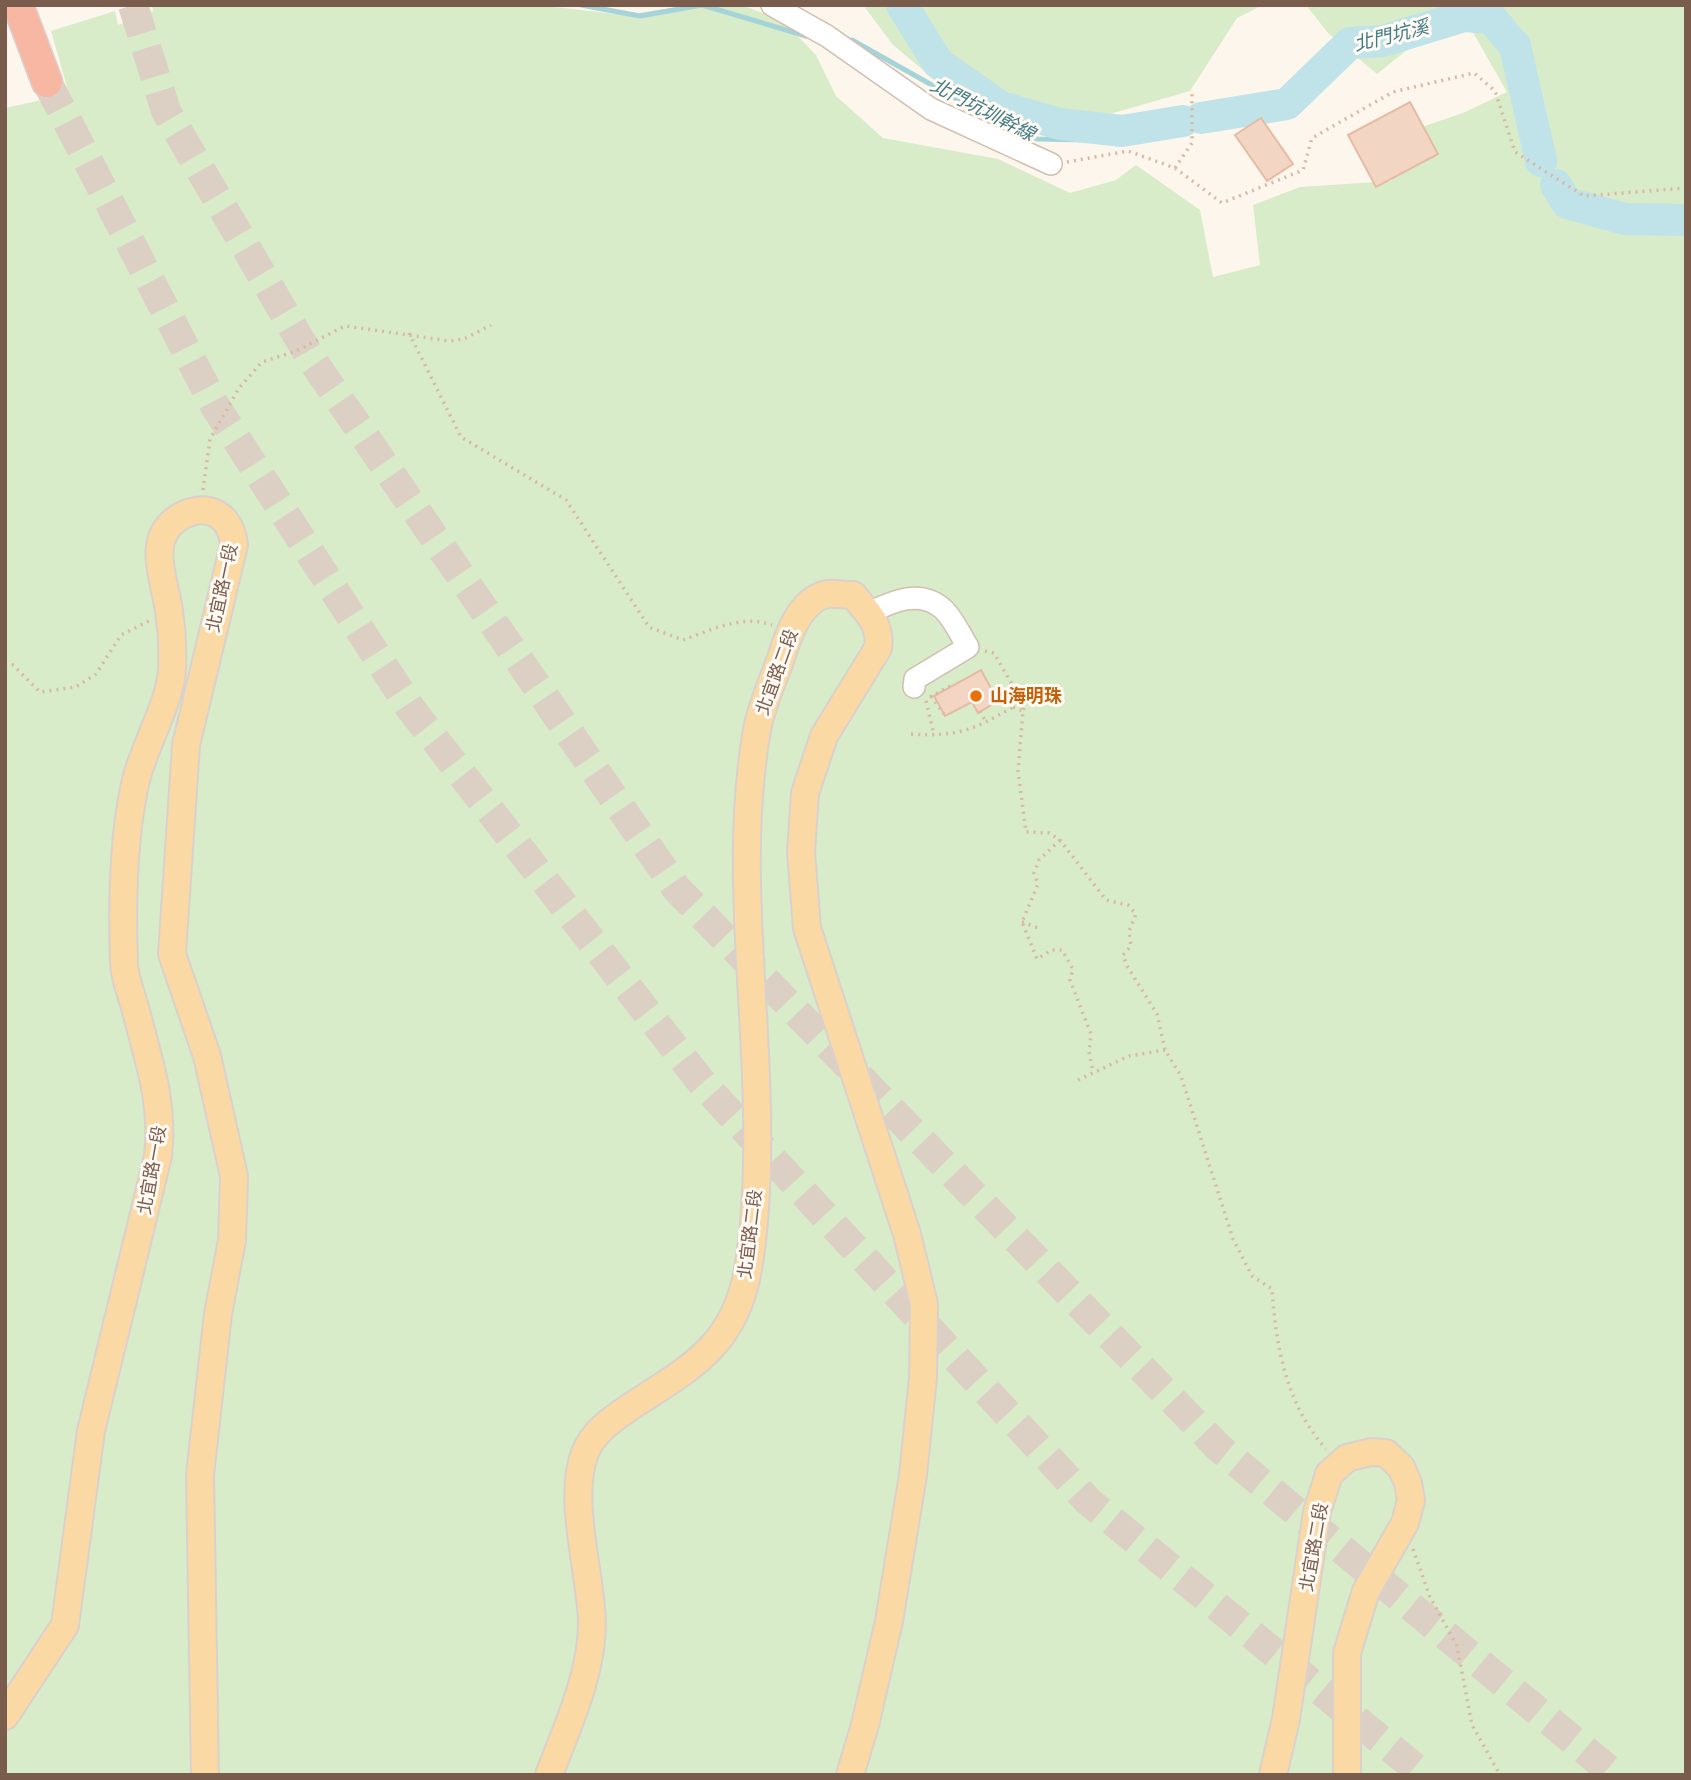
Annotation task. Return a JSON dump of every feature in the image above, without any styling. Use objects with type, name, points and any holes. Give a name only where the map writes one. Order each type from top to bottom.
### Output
[{"type":"highway","points":[[18,5],[47,82]]},
{"type":"main road","name":"北宜路一段","points":[[5,1716],[65,1625],[91,1431],[158,1156],[162,1122],[156,1080],[124,967],[127,825],[145,751],[172,672],[169,610],[158,559],[161,535],[172,522],[186,513],[201,509],[215,512],[225,520],[232,530],[234,545],[186,745],[172,954],[207,1056],[234,1176],[232,1240],[218,1314],[200,1475],[205,1775]]},
{"type":"main road","name":"北宜路二段","points":[[549,1775],[583,1680],[590,1649],[592,1623],[578,1488],[585,1451],[594,1435],[613,1418],[700,1362],[722,1339],[739,1306],[748,1269],[756,1194],[757,1113],[745,841],[758,726],[789,632],[806,607],[825,594],[853,595],[869,613]]},
{"type":"main road","points":[[850,1775],[865,1726],[889,1621],[913,1475],[923,1378],[924,1304],[906,1234],[807,928],[801,852],[805,793],[824,736],[878,648],[880,635],[869,613]]},
{"type":"main road","points":[[1347,1458],[1371,1452],[1386,1453],[1401,1467],[1411,1500],[1405,1523],[1366,1591],[1347,1653],[1347,1775]]},
{"type":"main road","name":"北宜路二段","points":[[1273,1775],[1290,1695],[1317,1513],[1329,1474],[1347,1458]]},
{"type":"lane","points":[[772,5],[827,36],[931,109],[1051,164]]},
{"type":"lane","points":[[869,613],[897,598],[922,599],[943,608],[968,647],[915,679],[924,695]]},
{"type":"path","points":[[1051,164],[1128,151],[1175,168],[1222,204],[1303,170],[1312,138],[1393,92],[1474,73],[1495,91],[1515,152],[1584,196],[1686,188]]},
{"type":"path","points":[[1175,168],[1192,143],[1192,90]]},
{"type":"path","points":[[201,509],[210,439],[239,388],[262,362],[296,351],[345,326],[410,333],[450,341],[464,338],[491,325]]},
{"type":"path","points":[[410,333],[461,437],[566,500],[649,627],[683,640],[726,624],[762,621],[789,632]]},
{"type":"path","points":[[5,667],[13,665],[40,692],[76,687],[96,674],[121,635],[169,610]]},
{"type":"path","points":[[968,647],[994,653],[1017,693],[1027,699],[1023,711],[1018,771],[1023,827],[1026,832],[1049,833],[1060,840],[1106,900],[1128,905],[1136,914],[1129,931],[1131,946],[1123,955],[1126,966],[1157,1014],[1164,1050],[1181,1076],[1233,1239],[1252,1276],[1272,1289],[1279,1356],[1306,1425],[1326,1448],[1347,1458]]},
{"type":"path","points":[[911,734],[957,733],[986,722],[1013,707],[1017,693]]},
{"type":"path","points":[[924,695],[944,714]]},
{"type":"path","points":[[924,695],[933,735]]},
{"type":"path","points":[[1013,707],[1023,711]]},
{"type":"path","points":[[980,711],[986,722]]},
{"type":"path","points":[[1060,840],[1039,860],[1034,873],[1038,884],[1022,922],[1037,959],[1051,950],[1062,950],[1073,969],[1070,980],[1091,1034],[1088,1052],[1093,1071]]},
{"type":"path","points":[[1022,922],[1038,928]]},
{"type":"path","points":[[1077,1080],[1129,1056],[1164,1050]]},
{"type":"path","points":[[1405,1523],[1430,1597],[1457,1646],[1472,1724],[1500,1775]]},
{"type":"green space","points":[[152,5],[538,5],[625,15],[691,5],[741,5],[782,20],[816,55],[836,96],[883,138],[998,159],[1070,193],[1116,180],[1136,165],[1200,210],[1213,277],[1260,265],[1253,205],[1300,187],[1391,181],[1419,128],[1463,113],[1507,92],[1459,8],[1377,74],[1328,33],[1306,5],[1686,5],[1686,1775],[5,1775],[5,108],[69,94],[51,31],[115,11],[118,25],[153,11]]},
{"type":"green space","points":[[863,5],[1263,5],[1237,18],[1190,91],[1110,114],[1015,127],[959,100],[893,45]]},
{"type":"building","points":[[1410,102],[1438,154],[1376,187],[1348,135]]},
{"type":"building","points":[[1261,118],[1293,164],[1267,181],[1235,135]]},
{"type":"building","name":"山海明珠","points":[[981,670],[998,701],[978,713],[972,702],[945,716],[934,696]]},
{"type":"waterway","name":"北門坑圳幹線","points":[[581,5],[640,16],[702,5],[806,36]]},
{"type":"waterway","name":"北門坑溪","points":[[902,5],[938,63],[1001,107],[1060,124],[1122,131],[1183,121]]},
{"type":"waterway","name":"北門坑溪","points":[[1201,118],[1287,104],[1350,43],[1383,41],[1464,16],[1491,18],[1515,46],[1541,161]]},
{"type":"waterway","name":"北門坑圳幹線","points":[[852,40],[962,102],[1037,139],[1091,140],[1122,131]]},
{"type":"waterway","name":"北門坑溪","points":[[1556,185],[1567,203],[1625,219],[1686,220]]},
{"type":"tunnel","points":[[133,5],[166,111],[310,357],[676,888],[1218,1447],[1615,1775]]},
{"type":"tunnel","points":[[47,82],[215,406],[411,709],[702,1083],[1088,1501],[1424,1775]]},
{"type":"place","name":"山海明珠","points":[[976,696]]}]
